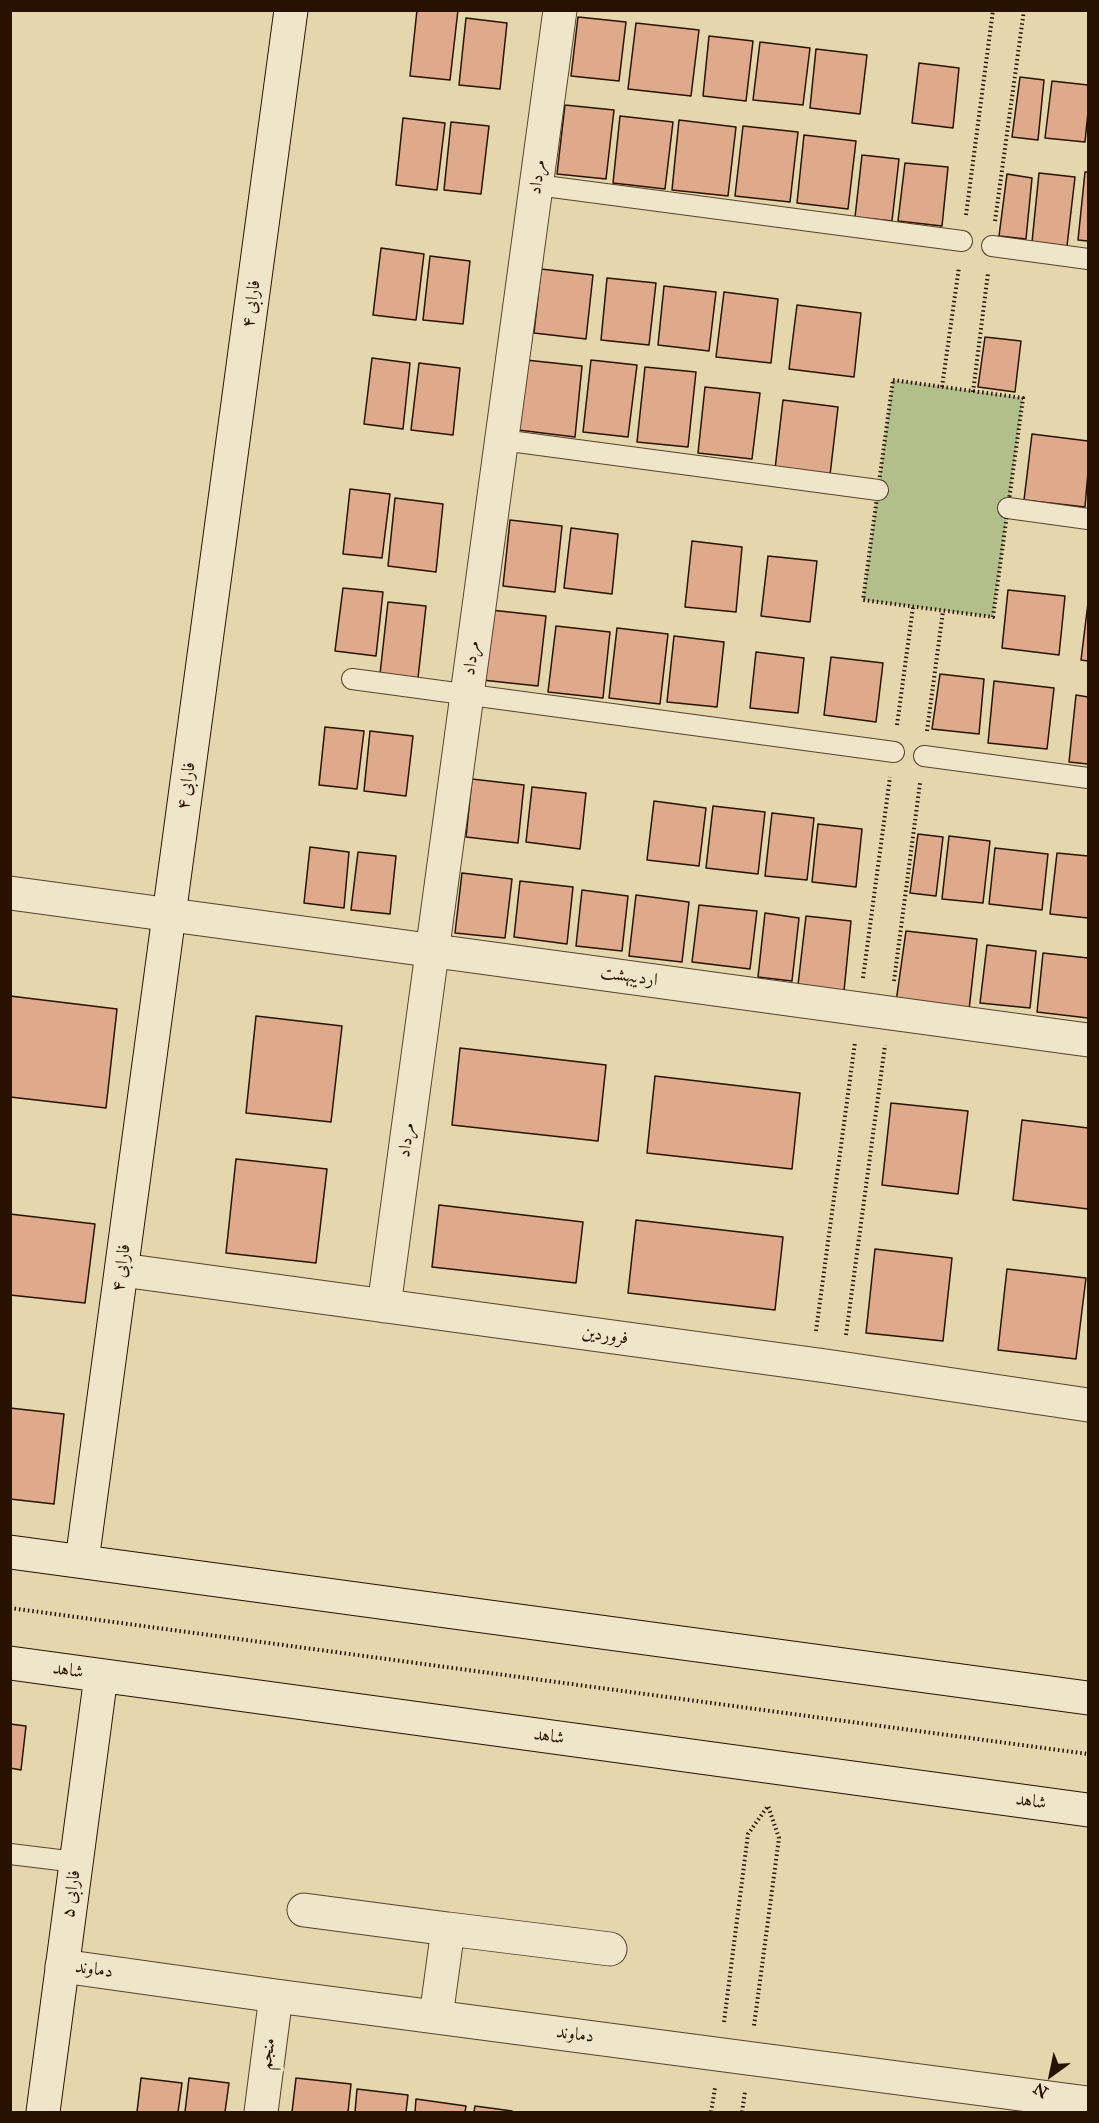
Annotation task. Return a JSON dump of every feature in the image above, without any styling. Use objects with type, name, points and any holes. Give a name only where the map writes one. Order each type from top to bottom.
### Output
[{"type":"street","name":"فارابی ۴","points":[[82,1562],[291,10]]},
{"type":"street","name":"مرداد","points":[[384,1306],[560,10]]},
{"type":"street","name":"اردیبهشت","points":[[10,893],[1089,1040]]},
{"type":"street","name":"فروردین","points":[[122,1270],[826,1366],[1089,1405]]},
{"type":"street","points":[[10,1552],[1089,1698]]},
{"type":"street","name":"شاهد","points":[[10,1663],[1089,1810]]},
{"type":"street","name":"فارابی ۵","points":[[42,2112],[101,1676]]},
{"type":"street","points":[[304,1910],[610,1949]]},
{"type":"street","points":[[436,2017],[448,1929]]},
{"type":"street","name":"دماوند","points":[[62,1966],[1089,2103]]},
{"type":"street","name":"منجم","points":[[261,2112],[276,1996]]},
{"type":"lane","points":[[537,185],[962,241]]},
{"type":"lane","points":[[992,246],[1089,259]]},
{"type":"lane","points":[[502,440],[878,490]]},
{"type":"lane","points":[[1008,508],[1089,519]]},
{"type":"lane","points":[[352,679],[894,752]]},
{"type":"lane","points":[[924,756],[1089,778]]},
{"type":"lane","points":[[10,1854],[76,1862]]},
{"type":"path","points":[[993,10],[942,387],[973,392],[1024,10]]},
{"type":"path","points":[[913,607],[943,611]]},
{"type":"path","points":[[10,1608],[1089,1754]]},
{"type":"path","points":[[711,2112],[734,2055],[779,1838],[768,1806],[748,1834],[734,2055],[742,2112]]},
{"type":"green space","points":[[893,380],[1023,398],[993,617],[863,600]]},
{"type":"building","points":[[417,10],[458,10],[450,80],[410,76]]},
{"type":"building","points":[[578,17],[626,22],[619,81],[571,76]]},
{"type":"building","points":[[466,18],[507,23],[500,89],[459,85]]},
{"type":"building","points":[[636,23],[699,30],[691,96],[628,89]]},
{"type":"building","points":[[709,36],[753,41],[746,101],[703,96]]},
{"type":"building","points":[[760,42],[810,48],[803,105],[753,100]]},
{"type":"building","points":[[816,49],[867,55],[860,114],[810,108]]},
{"type":"building","points":[[919,63],[959,68],[953,128],[912,123]]},
{"type":"building","points":[[1020,77],[1044,80],[1038,140],[1012,137]]},
{"type":"building","points":[[1052,81],[1088,85],[1085,142],[1045,138]]},
{"type":"building","points":[[565,105],[614,110],[606,179],[557,174]]},
{"type":"building","points":[[620,116],[673,122],[665,189],[613,183]]},
{"type":"building","points":[[403,118],[445,123],[437,190],[396,185]]},
{"type":"building","points":[[679,120],[736,127],[728,196],[672,190]]},
{"type":"building","points":[[451,122],[489,126],[481,194],[444,190]]},
{"type":"building","points":[[743,126],[798,132],[790,202],[735,196]]},
{"type":"building","points":[[804,135],[856,141],[848,209],[797,203]]},
{"type":"building","points":[[862,155],[899,159],[892,221],[855,217]]},
{"type":"building","points":[[905,163],[948,167],[942,226],[898,221]]},
{"type":"building","points":[[1085,172],[1088,172],[1088,241],[1078,240]]},
{"type":"building","points":[[1039,173],[1075,177],[1067,246],[1032,242]]},
{"type":"building","points":[[1007,174],[1032,178],[1026,239],[999,236]]},
{"type":"building","points":[[381,248],[424,254],[416,320],[373,315]]},
{"type":"building","points":[[430,256],[470,261],[463,324],[423,320]]},
{"type":"building","points":[[541,269],[593,275],[586,339],[534,333]]},
{"type":"building","points":[[607,278],[656,283],[649,345],[601,340]]},
{"type":"building","points":[[664,286],[716,292],[709,351],[658,345]]},
{"type":"building","points":[[724,292],[778,299],[771,363],[716,357]]},
{"type":"building","points":[[797,305],[861,313],[854,377],[789,369]]},
{"type":"building","points":[[985,337],[1021,341],[1015,392],[978,387]]},
{"type":"building","points":[[372,358],[410,363],[403,429],[364,424]]},
{"type":"building","points":[[526,360],[582,366],[575,437],[518,430]]},
{"type":"building","points":[[591,360],[637,365],[628,437],[583,432]]},
{"type":"building","points":[[419,363],[460,368],[453,435],[411,430]]},
{"type":"building","points":[[645,367],[696,372],[688,447],[637,442]]},
{"type":"building","points":[[705,387],[760,393],[752,459],[698,453]]},
{"type":"building","points":[[783,400],[838,407],[830,475],[775,469]]},
{"type":"building","points":[[1032,434],[1088,441],[1085,507],[1024,500]]},
{"type":"building","points":[[350,489],[390,494],[382,558],[343,554]]},
{"type":"building","points":[[395,498],[443,504],[436,572],[388,566]]},
{"type":"building","points":[[510,520],[562,526],[555,592],[503,586]]},
{"type":"building","points":[[571,528],[618,534],[612,594],[564,588]]},
{"type":"building","points":[[692,541],[742,547],[736,612],[685,607]]},
{"type":"building","points":[[768,556],[817,561],[810,622],[761,616]]},
{"type":"building","points":[[343,588],[383,592],[376,656],[335,651]]},
{"type":"building","points":[[1008,590],[1065,596],[1059,655],[1002,648]]},
{"type":"building","points":[[388,602],[426,606],[418,678],[380,674]]},
{"type":"building","points":[[1088,603],[1088,661],[1081,660]]},
{"type":"building","points":[[491,610],[546,616],[538,686],[482,680]]},
{"type":"building","points":[[556,626],[610,632],[603,698],[548,692]]},
{"type":"building","points":[[617,628],[668,634],[660,704],[609,698]]},
{"type":"building","points":[[674,636],[724,642],[717,707],[667,702]]},
{"type":"building","points":[[756,652],[804,658],[798,713],[750,708]]},
{"type":"building","points":[[831,657],[883,663],[876,722],[824,715]]},
{"type":"building","points":[[940,674],[984,679],[979,734],[932,729]]},
{"type":"building","points":[[994,681],[1054,688],[1047,749],[988,743]]},
{"type":"building","points":[[1076,695],[1088,697],[1088,764],[1069,762]]},
{"type":"building","points":[[325,727],[364,731],[357,789],[319,785]]},
{"type":"building","points":[[370,731],[413,736],[406,796],[364,791]]},
{"type":"building","points":[[472,779],[524,785],[518,843],[466,837]]},
{"type":"building","points":[[532,787],[586,793],[580,849],[526,842]]},
{"type":"building","points":[[654,801],[706,808],[699,866],[647,860]]},
{"type":"building","points":[[713,806],[765,812],[758,874],[706,868]]},
{"type":"building","points":[[772,813],[814,818],[807,880],[765,876]]},
{"type":"building","points":[[818,824],[862,829],[856,887],[812,882]]},
{"type":"building","points":[[918,834],[943,837],[936,896],[910,893]]},
{"type":"building","points":[[949,836],[990,841],[983,903],[942,899]]},
{"type":"building","points":[[310,847],[349,852],[344,908],[304,903]]},
{"type":"building","points":[[995,848],[1048,854],[1042,910],[989,904]]},
{"type":"building","points":[[358,852],[396,856],[390,914],[351,910]]},
{"type":"building","points":[[1057,853],[1088,856],[1088,918],[1050,914]]},
{"type":"building","points":[[462,873],[512,879],[505,938],[455,933]]},
{"type":"building","points":[[520,881],[573,887],[567,944],[514,937]]},
{"type":"building","points":[[582,890],[628,896],[622,951],[576,946]]},
{"type":"building","points":[[636,895],[689,902],[682,962],[629,956]]},
{"type":"building","points":[[699,905],[757,911],[750,969],[692,962]]},
{"type":"building","points":[[765,913],[799,918],[792,981],[758,977]]},
{"type":"building","points":[[806,916],[851,921],[844,991],[798,985]]},
{"type":"building","points":[[906,931],[977,939],[969,1010],[896,1002]]},
{"type":"building","points":[[987,945],[1036,951],[1030,1008],[980,1003]]},
{"type":"building","points":[[1043,953],[1088,958],[1088,1018],[1037,1012]]},
{"type":"building","points":[[10,996],[117,1009],[106,1108],[10,1097]]},
{"type":"building","points":[[256,1016],[342,1026],[331,1122],[246,1113]]},
{"type":"building","points":[[460,1048],[606,1065],[598,1141],[452,1125]]},
{"type":"building","points":[[655,1076],[800,1093],[792,1169],[647,1153]]},
{"type":"building","points":[[891,1103],[968,1111],[958,1194],[882,1185]]},
{"type":"building","points":[[1022,1120],[1088,1128],[1088,1209],[1013,1200]]},
{"type":"building","points":[[236,1159],[327,1169],[316,1263],[226,1253]]},
{"type":"building","points":[[439,1205],[583,1222],[576,1283],[432,1267]]},
{"type":"building","points":[[10,1214],[95,1224],[85,1303],[10,1295]]},
{"type":"building","points":[[636,1220],[783,1237],[775,1310],[628,1293]]},
{"type":"building","points":[[875,1249],[952,1258],[943,1341],[866,1333]]},
{"type":"building","points":[[1007,1269],[1086,1278],[1076,1359],[998,1350]]},
{"type":"building","points":[[10,1408],[64,1414],[54,1504],[10,1499]]},
{"type":"building","points":[[10,1724],[26,1726],[21,1770],[10,1768]]},
{"type":"building","points":[[141,2078],[182,2083],[178,2112],[137,2112]]},
{"type":"building","points":[[189,2078],[229,2083],[225,2112],[185,2112]]},
{"type":"building","points":[[296,2078],[351,2084],[348,2112],[292,2112]]},
{"type":"building","points":[[357,2089],[408,2095],[406,2112],[355,2112]]},
{"type":"building","points":[[416,2099],[466,2106],[465,2112],[415,2112]]},
{"type":"building","points":[[475,2106],[512,2111],[512,2112],[474,2112]]}]
